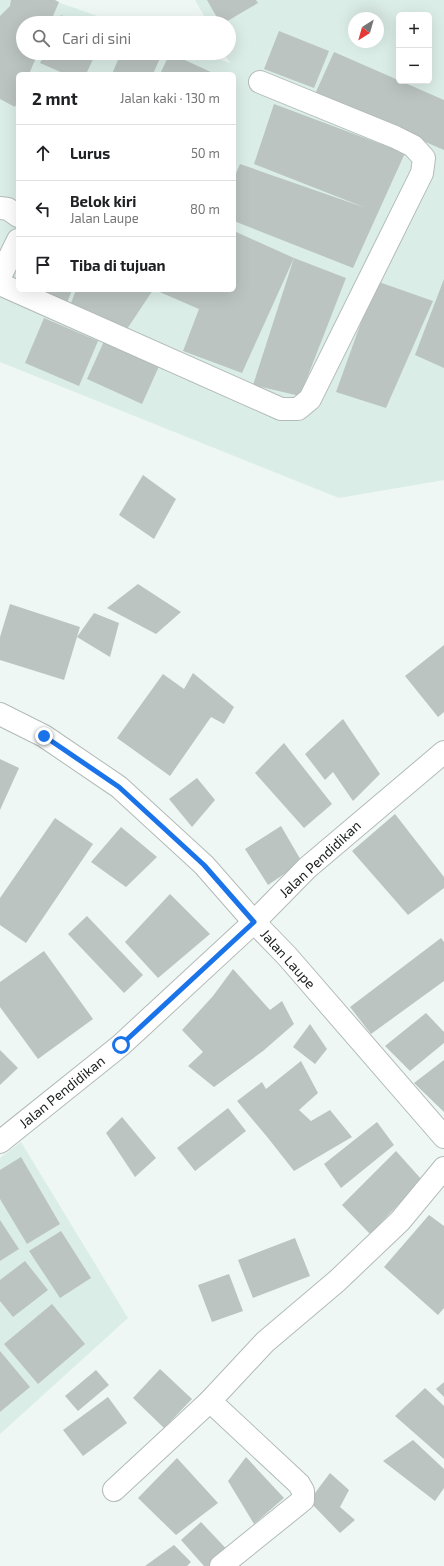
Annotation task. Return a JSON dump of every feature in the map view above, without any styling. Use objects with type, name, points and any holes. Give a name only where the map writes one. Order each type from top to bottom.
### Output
[{"type":"street","points":[[18,292],[281,409],[298,409],[310,398],[422,173],[424,158],[413,146],[395,137],[260,82]]},
{"type":"street","points":[[0,208],[8,209],[16,215]]},
{"type":"street","points":[[0,277],[16,244]]},
{"type":"street","points":[[0,284],[16,291]]},
{"type":"street","name":"Jalan Laupe","points":[[0,714],[44,736],[119,787],[204,865],[254,922],[287,956],[444,1137]]},
{"type":"street","name":"Jalan Pendidikan","points":[[0,1142],[121,1045],[254,922],[307,868],[444,752]]},
{"type":"street","points":[[114,1490],[210,1401],[265,1342],[337,1281],[400,1221],[444,1168]]},
{"type":"street","points":[[210,1401],[299,1484],[304,1491],[303,1500],[221,1566]]},
{"type":"shaded area","points":[[0,0],[52,0],[97,16],[16,16],[16,60],[221,60],[230,63],[228,60],[236,60],[236,16],[204,16],[195,0],[444,0],[444,480],[339,498],[0,362]]},
{"type":"shaded area","points":[[21,1142],[128,1318],[0,1434],[0,1158]]},
{"type":"building","points":[[11,0],[55,0],[59,2],[53,16],[16,16],[16,60],[35,60],[30,72],[16,72],[15,107],[0,99],[0,16],[10,6]]},
{"type":"building","points":[[207,0],[256,0],[258,3],[236,16],[216,16]]},
{"type":"building","points":[[279,31],[329,51],[314,88],[264,69]]},
{"type":"building","points":[[334,52],[396,79],[396,84],[407,84],[444,100],[444,150],[315,94]]},
{"type":"building","points":[[42,60],[93,60],[87,72],[60,72],[40,63]]},
{"type":"building","points":[[118,60],[159,60],[154,72],[113,72]]},
{"type":"building","points":[[167,60],[185,60],[211,72],[161,72]]},
{"type":"building","points":[[274,104],[405,153],[353,268],[236,222],[236,173],[240,164],[366,208],[254,164]]},
{"type":"building","points":[[236,232],[294,258],[242,373],[183,351],[199,309],[160,292],[236,292]]},
{"type":"building","points":[[294,258],[346,278],[300,396],[253,385]]},
{"type":"building","points":[[444,279],[444,368],[415,355]]},
{"type":"building","points":[[376,281],[433,301],[386,408],[336,392]]},
{"type":"building","points":[[40,292],[71,292],[67,303]]},
{"type":"building","points":[[75,292],[152,292],[127,329],[71,303]]},
{"type":"building","points":[[44,318],[98,341],[79,386],[25,363]]},
{"type":"building","points":[[105,339],[160,364],[142,404],[87,379]]},
{"type":"building","points":[[143,475],[176,499],[154,539],[119,515]]},
{"type":"building","points":[[138,584],[181,612],[156,634],[107,608]]},
{"type":"building","points":[[10,604],[80,627],[64,680],[0,660],[0,637]]},
{"type":"building","points":[[94,613],[119,623],[110,657],[77,637]]},
{"type":"building","points":[[444,645],[444,712],[438,717],[405,676]]},
{"type":"building","points":[[193,673],[234,707],[224,724],[211,717],[170,776],[117,738],[163,674],[184,689]]},
{"type":"building","points":[[343,719],[380,774],[353,801],[333,772],[325,780],[305,754]]},
{"type":"building","points":[[284,743],[332,804],[304,828],[255,773]]},
{"type":"building","points":[[0,759],[19,768],[0,810]]},
{"type":"building","points":[[197,778],[215,800],[192,827],[169,799]]},
{"type":"building","points":[[395,814],[444,877],[444,888],[408,915],[352,851]]},
{"type":"building","points":[[55,818],[93,844],[26,943],[0,925],[0,898]]},
{"type":"building","points":[[281,826],[302,862],[268,885],[245,849]]},
{"type":"building","points":[[121,827],[157,857],[126,887],[91,862]]},
{"type":"building","points":[[170,894],[210,934],[158,978],[125,942]]},
{"type":"building","points":[[87,916],[143,975],[124,993],[68,934]]},
{"type":"building","points":[[441,938],[444,942],[444,981],[371,1034],[350,1007]]},
{"type":"building","points":[[44,951],[93,1019],[38,1059],[0,1007],[0,982]]},
{"type":"building","points":[[233,969],[270,1010],[282,1001],[294,1024],[263,1051],[214,1087],[188,1066],[203,1052],[182,1030],[213,996]]},
{"type":"building","points":[[426,1013],[444,1032],[444,1043],[410,1071],[385,1046]]},
{"type":"building","points":[[310,1024],[327,1049],[315,1064],[293,1047]]},
{"type":"building","points":[[0,1050],[18,1068],[0,1085]]},
{"type":"building","points":[[444,1060],[444,1112],[414,1083]]},
{"type":"building","points":[[301,1061],[318,1093],[299,1110],[311,1121],[330,1110],[352,1137],[294,1171],[237,1101],[262,1082],[266,1089]]},
{"type":"building","points":[[228,1108],[246,1131],[195,1171],[177,1148]]},
{"type":"building","points":[[122,1117],[156,1158],[135,1177],[106,1133]]},
{"type":"building","points":[[377,1122],[394,1145],[341,1188],[324,1164]]},
{"type":"building","points":[[396,1151],[422,1180],[370,1234],[342,1205]]},
{"type":"building","points":[[21,1157],[60,1224],[27,1244],[0,1199],[0,1170]]},
{"type":"building","points":[[429,1215],[444,1226],[444,1308],[438,1315],[384,1267]]},
{"type":"building","points":[[0,1220],[19,1249],[0,1261]]},
{"type":"building","points":[[61,1231],[91,1278],[60,1298],[29,1251]]},
{"type":"building","points":[[295,1238],[310,1276],[253,1298],[238,1260]]},
{"type":"building","points":[[25,1261],[48,1290],[13,1317],[0,1301],[0,1280]]},
{"type":"building","points":[[229,1274],[243,1311],[212,1322],[198,1285]]},
{"type":"building","points":[[52,1304],[85,1344],[38,1384],[4,1344]]},
{"type":"building","points":[[0,1351],[30,1387],[0,1412]]},
{"type":"building","points":[[160,1369],[192,1399],[164,1428],[133,1398]]},
{"type":"building","points":[[96,1370],[109,1385],[78,1411],[65,1396]]},
{"type":"building","points":[[444,1382],[444,1397],[436,1389]]},
{"type":"building","points":[[425,1388],[444,1406],[444,1459],[395,1416]]},
{"type":"building","points":[[108,1397],[127,1423],[83,1456],[63,1430]]},
{"type":"building","points":[[413,1440],[444,1469],[444,1488],[435,1501],[383,1461]]},
{"type":"building","points":[[246,1457],[284,1498],[254,1524],[228,1481]]},
{"type":"building","points":[[177,1458],[218,1503],[176,1535],[138,1498]]},
{"type":"building","points":[[330,1473],[349,1490],[340,1507],[355,1520],[340,1533],[309,1501]]},
{"type":"building","points":[[201,1522],[233,1556],[221,1566],[204,1566],[181,1540]]},
{"type":"building","points":[[174,1545],[191,1562],[187,1566],[145,1566]]},
{"type":"route","points":[[44,736],[119,787],[204,865],[254,922],[121,1045]]}]
